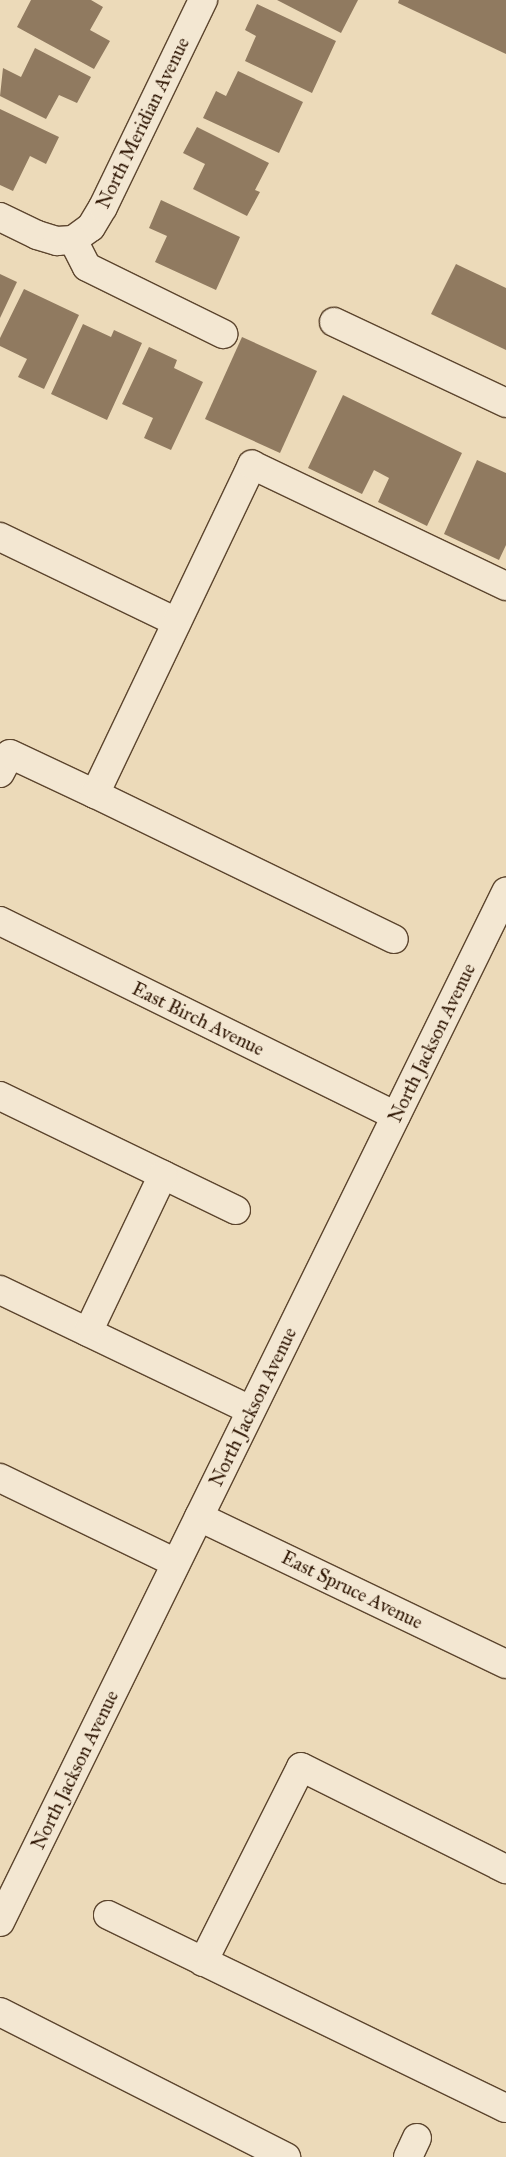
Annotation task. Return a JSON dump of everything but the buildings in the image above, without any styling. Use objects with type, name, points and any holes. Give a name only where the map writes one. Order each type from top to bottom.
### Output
[{"type":"street","name":"North Meridian Avenue","points":[[74,240],[91,227],[103,207],[203,0]]},
{"type":"street","points":[[0,217],[37,235],[57,240],[74,240],[87,267],[223,334]]},
{"type":"street","points":[[334,322],[506,403]]},
{"type":"street","points":[[94,794],[252,465],[506,586]]},
{"type":"street","points":[[0,537],[177,622]]},
{"type":"street","points":[[3,759],[94,794],[394,939]]},
{"type":"street","name":"North Jackson Avenue","points":[[0,1922],[506,892]]},
{"type":"street","name":"East Birch Avenue","points":[[0,921],[396,1116]]},
{"type":"street","points":[[0,1096],[236,1210]]},
{"type":"street","points":[[88,1332],[163,1175]]},
{"type":"street","points":[[0,1290],[252,1410]]},
{"type":"street","points":[[0,1478],[176,1563]]},
{"type":"street","name":"East Spruce Avenue","points":[[199,1517],[506,1664]]},
{"type":"street","points":[[204,1962],[301,1767],[506,1869]]},
{"type":"street","points":[[108,1915],[506,2108]]},
{"type":"street","points":[[0,2012],[286,2157]]}]
